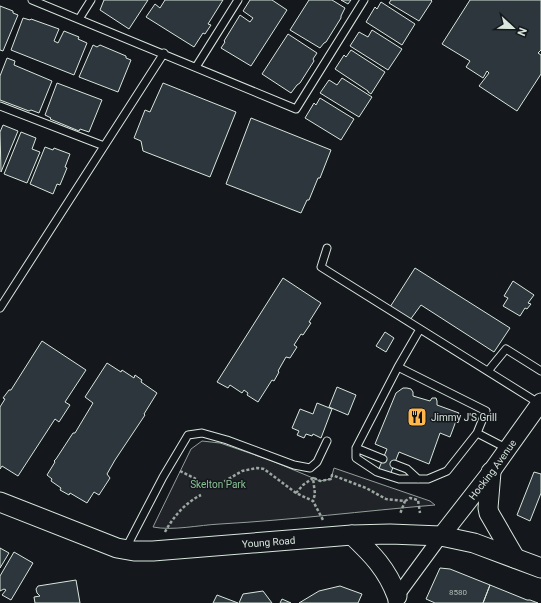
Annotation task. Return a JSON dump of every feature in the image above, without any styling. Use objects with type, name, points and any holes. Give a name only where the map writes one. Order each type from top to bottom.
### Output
[{"type":"main road","points":[[491,472],[488,508],[489,513],[515,558]]},
{"type":"main road","name":"Young Road","points":[[0,502],[108,545],[126,550],[153,552],[352,535],[390,534],[441,536],[474,543],[541,568]]},
{"type":"main road","points":[[352,535],[367,549],[386,571],[395,599]]},
{"type":"street","name":"Hocking Avenue","points":[[441,536],[491,472],[540,403]]},
{"type":"street","points":[[395,599],[441,536]]},
{"type":"lane","points":[[32,0],[164,53],[296,109],[364,0]]},
{"type":"lane","points":[[80,19],[91,0]]},
{"type":"lane","points":[[196,67],[238,0]]},
{"type":"lane","points":[[0,308],[164,53]]},
{"type":"lane","points":[[0,106],[104,146]]},
{"type":"lane","points":[[327,248],[321,267],[540,403]]},
{"type":"lane","points":[[398,367],[486,412],[477,432],[448,471],[428,479],[399,479],[377,472],[356,458],[356,448],[398,367],[420,329]]},
{"type":"lane","points":[[488,371],[506,349],[541,371]]},
{"type":"lane","points":[[477,432],[508,449]]},
{"type":"lane","points":[[126,550],[163,477],[188,434],[202,433],[227,440],[294,465],[310,468],[317,462],[327,441]]},
{"type":"lane","points":[[356,448],[383,459]]},
{"type":"lane","points":[[394,464],[407,469],[418,479]]},
{"type":"path","points":[[220,484],[242,471],[257,468],[264,469],[296,493],[313,501],[323,520]]},
{"type":"path","points":[[180,471],[196,479]]},
{"type":"path","points":[[313,478],[320,481],[331,479],[332,475],[366,488],[386,499],[405,501],[410,498],[418,500],[420,513]]},
{"type":"path","points":[[296,493],[303,485],[313,478]]},
{"type":"path","points":[[313,478],[315,494],[313,501]]},
{"type":"path","points":[[165,532],[170,523],[181,510],[194,498],[201,495]]},
{"type":"path","points":[[400,514],[405,501]]},
{"type":"green space","name":"Skelton Park","points":[[202,441],[220,443],[270,460],[320,481],[331,479],[334,468],[430,501],[435,505],[177,528],[153,527],[191,449]]},
{"type":"building","points":[[104,0],[148,0],[129,29],[100,10]]},
{"type":"building","points":[[165,0],[223,0],[208,24],[211,25],[205,34],[203,33],[194,47],[146,17],[155,4],[160,8]]},
{"type":"building","points":[[250,0],[272,0],[287,10],[251,66],[221,48],[240,15],[250,22],[253,18],[243,11]]},
{"type":"building","points":[[309,0],[332,0],[345,8],[341,18],[326,42],[320,48],[290,30]]},
{"type":"building","points":[[341,0],[351,0],[348,4]]},
{"type":"building","points":[[391,0],[432,1],[419,21],[389,3]]},
{"type":"building","points":[[470,0],[541,0],[541,50],[538,53],[541,55],[541,74],[517,111],[479,86],[489,73],[487,71],[483,78],[466,67],[470,61],[442,44]]},
{"type":"building","points":[[381,2],[415,24],[402,45],[366,22],[375,7],[377,9]]},
{"type":"building","points":[[0,6],[13,11],[13,13],[18,15],[3,51],[0,50]]},
{"type":"building","points":[[23,18],[31,19],[59,29],[54,41],[58,43],[64,31],[79,37],[78,39],[87,43],[74,75],[11,50]]},
{"type":"building","points":[[372,30],[402,49],[388,70],[350,46],[359,32],[368,37]]},
{"type":"building","points":[[288,34],[317,53],[313,59],[314,61],[300,83],[291,93],[262,74]]},
{"type":"building","points":[[93,45],[97,47],[100,45],[126,56],[126,58],[131,60],[118,92],[79,77]]},
{"type":"building","points":[[351,50],[385,72],[371,94],[335,69],[344,55],[346,57]]},
{"type":"building","points":[[7,58],[15,61],[14,65],[52,81],[39,113],[31,110],[29,111],[0,100],[0,76]]},
{"type":"building","points":[[342,78],[372,97],[359,117],[320,93],[329,80],[337,85]]},
{"type":"building","points":[[57,83],[102,100],[89,132],[80,129],[79,131],[50,119],[51,118],[45,115]]},
{"type":"building","points":[[163,83],[236,112],[210,177],[143,151],[141,141],[134,138],[145,110],[150,112]]},
{"type":"building","points":[[320,98],[354,119],[341,140],[305,118],[314,103],[316,105]]},
{"type":"building","points":[[251,118],[331,150],[320,178],[318,178],[309,200],[307,200],[301,213],[226,184]]},
{"type":"building","points":[[3,125],[18,131],[1,172],[0,132]]},
{"type":"building","points":[[21,132],[36,138],[32,149],[40,152],[27,183],[4,174]]},
{"type":"building","points":[[45,147],[53,150],[54,148],[70,154],[65,167],[67,168],[60,185],[57,184],[53,194],[30,184]]},
{"type":"building","points":[[415,268],[510,328],[494,352],[421,305],[410,320],[390,307]]},
{"type":"building","points":[[283,278],[321,303],[309,322],[311,323],[294,345],[297,347],[290,358],[286,357],[274,381],[272,380],[258,402],[247,395],[248,393],[244,390],[242,393],[230,385],[228,388],[217,382]]},
{"type":"building","points":[[513,281],[534,295],[528,303],[531,304],[527,309],[525,308],[520,316],[503,306],[508,298],[504,296]]},
{"type":"building","points":[[385,332],[394,338],[386,352],[376,346]]},
{"type":"building","points":[[42,341],[86,370],[65,402],[70,405],[59,422],[55,419],[18,476],[2,466],[0,469],[0,407],[5,399],[3,398],[9,390],[11,390]]},
{"type":"building","points":[[107,363],[134,378],[135,375],[142,380],[141,382],[157,393],[144,414],[145,415],[107,474],[110,478],[99,495],[94,492],[87,503],[70,493],[69,495],[60,490],[61,488],[51,481],[52,479],[47,475],[55,462],[54,461],[73,433],[75,433],[93,403],[85,397]]},
{"type":"building","points":[[337,387],[356,395],[348,415],[329,407]]},
{"type":"building","points":[[403,388],[411,389],[413,396],[430,401],[432,398],[436,398],[437,405],[459,413],[450,437],[440,433],[429,464],[399,452],[390,475],[378,471],[387,449],[375,444],[396,393]]},
{"type":"building","points":[[317,403],[332,409],[321,438],[313,434],[312,436],[306,434],[304,438],[297,435],[299,431],[292,428],[300,409],[313,414]]},
{"type":"building","points":[[534,472],[541,474],[541,493],[530,521],[517,515]]},
{"type":"building","points":[[0,548],[9,553],[0,568]]},
{"type":"building","points":[[14,552],[33,563],[11,600],[2,595],[6,590],[4,589],[0,591],[0,576]]},
{"type":"building","points":[[440,568],[450,569],[490,585],[483,603],[435,603],[426,599]]},
{"type":"building","points":[[76,580],[80,603],[35,603],[34,597],[40,596],[36,589],[38,586]]},
{"type":"building","points":[[490,585],[527,600],[538,603],[483,603]]},
{"type":"building","points":[[340,586],[362,594],[358,603],[299,603],[319,591]]},
{"type":"building","points":[[263,591],[272,603],[239,603],[243,594]]},
{"type":"building","points":[[217,595],[238,603],[213,603]]},
{"type":"building","points":[[282,599],[291,603],[280,603]]},
{"type":"place","name":"Jimmy J'S Grill","points":[[417,417]]}]
